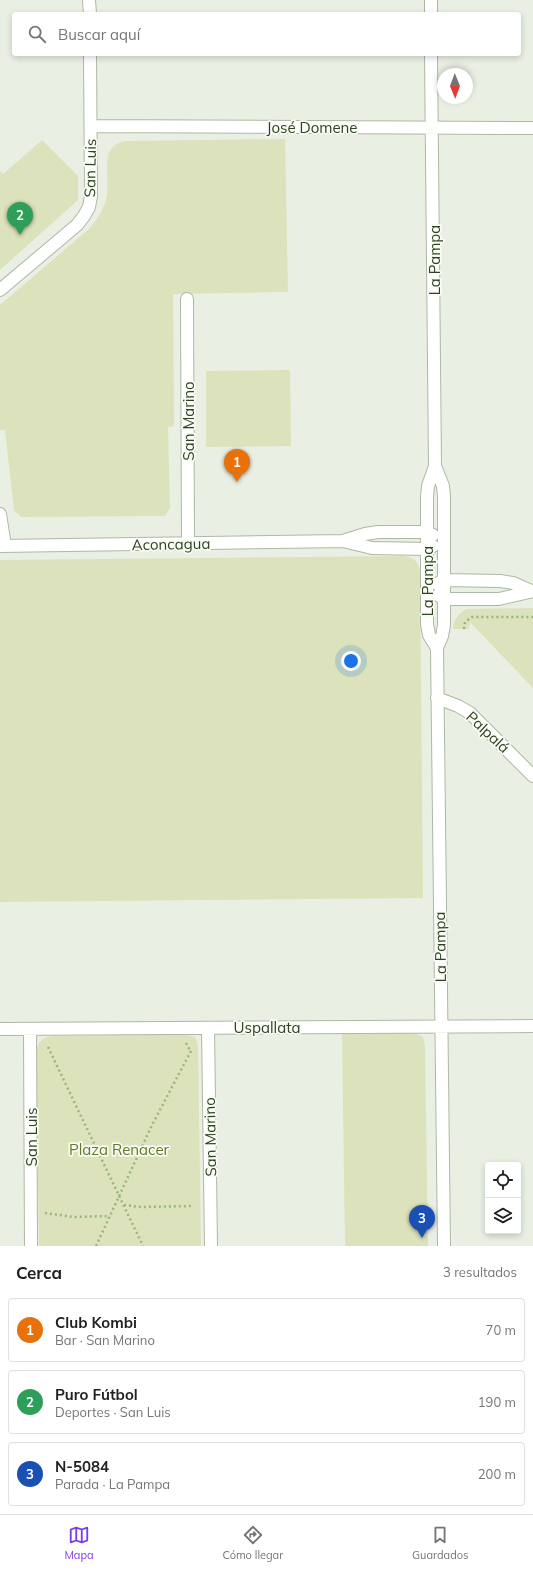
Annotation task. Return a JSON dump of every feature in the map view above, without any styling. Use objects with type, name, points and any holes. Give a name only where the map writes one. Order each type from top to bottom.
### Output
[{"type":"street","points":[[89,0],[90,12]]},
{"type":"street","points":[[430,0],[431,12]]},
{"type":"street","name":"San Luis","points":[[0,290],[77,225],[89,207],[92,185],[90,56]]},
{"type":"street","name":"La Pampa","points":[[431,56],[433,128],[435,466],[427,491],[427,589],[428,629],[437,648]]},
{"type":"street","name":"José Domene","points":[[91,126],[533,128]]},
{"type":"street","name":"San Marino","points":[[187,299],[188,543]]},
{"type":"street","name":"La Pampa","points":[[435,466],[444,492],[444,631],[437,648],[444,1246]]},
{"type":"street","points":[[0,514],[3,546]]},
{"type":"street","name":"Aconcagua","points":[[343,541],[365,534],[378,532],[427,532],[444,540]]},
{"type":"street","name":"Aconcagua","points":[[3,546],[343,541],[372,548],[427,549],[444,540]]},
{"type":"street","points":[[427,589],[444,580],[507,582],[532,591]]},
{"type":"street","points":[[427,589],[444,599],[499,599],[532,591]]},
{"type":"street","name":"Palpalá","points":[[437,698],[458,706],[470,713],[533,776]]},
{"type":"street","name":"Uspallata","points":[[0,1029],[533,1026]]},
{"type":"street","name":"San Marino","points":[[208,1028],[211,1246]]},
{"type":"street","name":"San Luis","points":[[30,1029],[31,1246]]},
{"type":"path","points":[[464,629],[465,622],[472,617],[533,617]]},
{"type":"path","points":[[184,1040],[191,1050],[192,1058]]},
{"type":"path","points":[[43,1052],[52,1042]]},
{"type":"path","points":[[48,1047],[143,1246]]},
{"type":"path","points":[[96,1246],[152,1125],[191,1050]]},
{"type":"path","points":[[124,1205],[141,1207],[194,1206],[194,1198]]},
{"type":"path","points":[[45,1205],[45,1220]]},
{"type":"path","points":[[45,1213],[74,1217],[110,1216]]},
{"type":"green space","points":[[285,139],[288,292],[173,294],[174,426],[168,427],[170,508],[165,516],[21,517],[14,510],[5,430],[0,430],[0,305],[90,228],[96,220],[103,209],[106,200],[108,187],[107,161],[112,147],[119,143],[128,141]]},
{"type":"green space","points":[[42,140],[78,176],[78,200],[0,270],[0,171],[3,174]]},
{"type":"green space","points":[[290,370],[291,446],[206,447],[206,371]]},
{"type":"green space","points":[[410,557],[415,560],[420,572],[423,898],[0,902],[0,560]]},
{"type":"green space","points":[[533,608],[533,688],[470,622],[469,629],[453,629],[454,622],[457,617],[461,612],[467,609]]},
{"type":"green space","points":[[411,1033],[423,1037],[425,1046],[428,1246],[345,1246],[342,1034]]},
{"type":"green space","name":"Plaza Renacer","points":[[183,1034],[195,1037],[198,1045],[201,1246],[39,1246],[36,1052],[39,1043],[43,1039],[53,1036]]},
{"type":"place","name":"Puro Fútbol","points":[[20,235]]},
{"type":"place","name":"Club Kombi","points":[[237,482]]},
{"type":"place","name":"N-5084","points":[[422,1238]]}]
